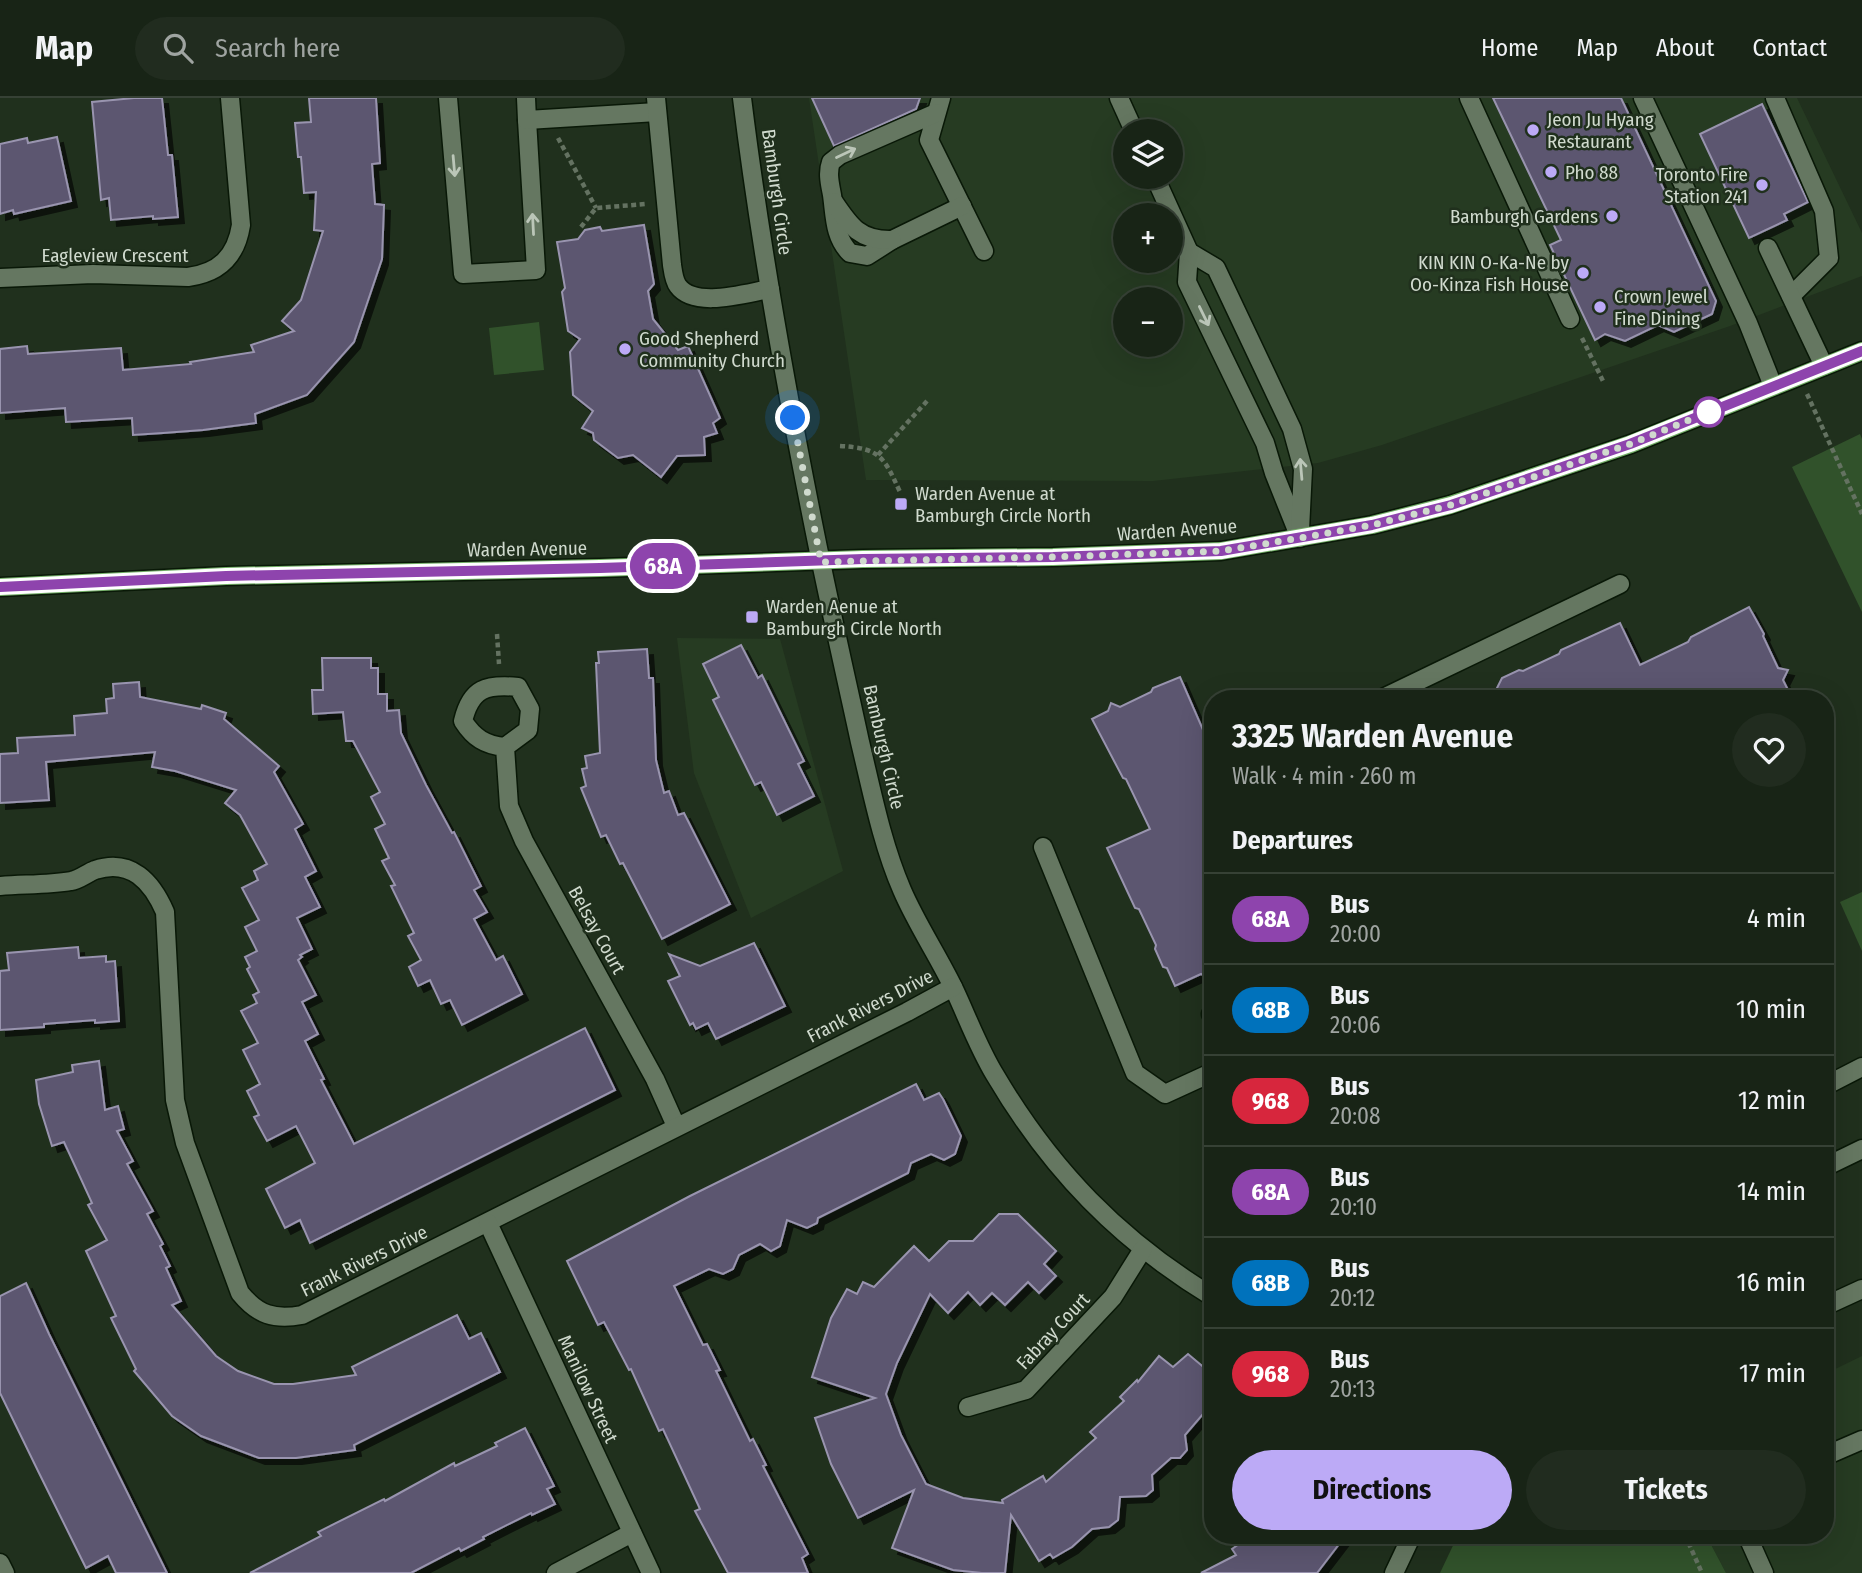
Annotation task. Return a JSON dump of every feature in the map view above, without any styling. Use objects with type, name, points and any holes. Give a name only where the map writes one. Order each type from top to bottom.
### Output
[{"type":"main road","name":"Warden Avenue","points":[[0,587],[226,576],[1221,551],[1372,525],[1451,505],[1630,444],[1862,351]]},
{"type":"street","name":"Eagleview Crescent","points":[[0,278],[93,274],[188,277],[202,275],[225,262],[239,240],[241,225],[230,98]]},
{"type":"street","points":[[449,98],[463,274],[536,270],[526,98]]},
{"type":"street","name":"Bamburgh Circle","points":[[742,98],[770,289],[821,562],[876,811],[902,889],[994,1073],[1043,1149],[1084,1197],[1143,1249],[1204,1292]]},
{"type":"street","points":[[1119,98],[1129,119]]},
{"type":"street","points":[[1469,98],[1574,325]]},
{"type":"street","points":[[1643,98],[1748,323],[1773,386]]},
{"type":"street","points":[[1776,98],[1824,211],[1829,258],[1791,296]]},
{"type":"street","points":[[527,120],[595,107],[657,105],[676,285],[687,295],[702,299],[770,289]]},
{"type":"street","points":[[939,105],[831,162],[828,174],[836,228],[840,241],[850,253],[862,257],[872,255],[891,240],[962,206]]},
{"type":"street","points":[[939,105],[929,140],[984,251]]},
{"type":"street","points":[[1160,189],[1189,252],[1187,282],[1265,443],[1300,538]]},
{"type":"street","points":[[1768,248],[1824,366]]},
{"type":"street","points":[[1189,252],[1216,268],[1292,429],[1303,469],[1300,538]]},
{"type":"street","points":[[1400,690],[1620,584]]},
{"type":"street","points":[[501,685],[518,687],[530,709],[528,730],[505,747],[489,746],[472,735],[463,721],[467,703],[482,689],[501,685]]},
{"type":"street","name":"Belsay Court","points":[[505,747],[509,806],[524,841],[654,1079],[676,1126]]},
{"type":"street","points":[[1043,847],[1135,1073],[1165,1094],[1204,1076]]},
{"type":"street","name":"Frank Rivers Drive","points":[[0,886],[73,881],[97,869],[118,868],[136,871],[156,892],[165,912],[175,1100],[190,1155],[240,1293],[250,1304],[269,1316],[284,1318],[302,1315],[488,1223],[953,987]]},
{"type":"street","points":[[1834,1081],[1862,1067]]},
{"type":"street","points":[[1834,1160],[1862,1149]]},
{"type":"street","name":"Manilow Street","points":[[488,1223],[651,1573]]},
{"type":"street","name":"Fabray Court","points":[[968,1407],[1026,1390],[1113,1297],[1143,1249]]},
{"type":"street","points":[[1834,1302],[1862,1289]]},
{"type":"street","points":[[1834,1452],[1862,1440]]},
{"type":"street","points":[[555,1573],[632,1533]]},
{"type":"street","points":[[1394,1573],[1408,1544]]},
{"type":"street","points":[[1751,1544],[1764,1573]]},
{"type":"street","points":[[0,1563],[5,1573]]},
{"type":"path","points":[[555,134],[596,208]]},
{"type":"path","points":[[581,227],[596,208],[647,204]]},
{"type":"path","points":[[1574,325],[1603,381]]},
{"type":"path","points":[[1799,377],[1862,514]]},
{"type":"path","points":[[878,455],[927,401]]},
{"type":"path","points":[[840,446],[864,447],[878,455],[889,468],[900,492]]},
{"type":"path","points":[[497,634],[501,685]]},
{"type":"path","points":[[1689,1544],[1703,1573]]},
{"type":"shaded area","points":[[809,98],[1797,98],[1862,233],[1862,276],[1730,326],[1382,445],[1318,463],[1153,481],[866,480]]},
{"type":"shaded area","points":[[539,322],[544,370],[494,375],[489,328]]},
{"type":"shaded area","points":[[1860,434],[1862,439],[1862,612],[1792,467]]},
{"type":"shaded area","points":[[677,638],[780,639],[843,871],[751,918],[694,773]]},
{"type":"shaded area","points":[[1862,892],[1862,951],[1840,902]]},
{"type":"shaded area","points":[[1862,1356],[1862,1573],[1726,1573],[1711,1544],[1834,1544],[1834,1370]]},
{"type":"shaded area","points":[[1454,1544],[1711,1544],[1726,1573],[1440,1573]]},
{"type":"building","points":[[162,98],[168,155],[172,155],[178,217],[153,219],[153,216],[111,220],[109,198],[101,200],[92,102]]},
{"type":"building","points":[[309,98],[376,98],[380,163],[372,164],[375,204],[384,205],[382,259],[354,342],[307,395],[255,414],[256,423],[133,435],[132,418],[66,422],[65,408],[0,413],[0,349],[27,346],[28,354],[121,348],[123,370],[191,364],[190,362],[254,352],[251,345],[294,331],[282,321],[301,300],[323,231],[314,230],[316,192],[304,193],[301,157],[298,157],[295,123],[311,122]]},
{"type":"building","points":[[812,98],[920,98],[916,109],[834,146]]},
{"type":"building","name":"Bamburgh Gardens","points":[[1493,98],[1621,98],[1716,301],[1712,314],[1674,332],[1658,325],[1625,341],[1605,334],[1595,340],[1550,245],[1561,240]]},
{"type":"building","name":"Toronto Fire Station 241","points":[[1762,104],[1808,202],[1784,214],[1787,220],[1749,238],[1700,134]]},
{"type":"building","points":[[57,137],[71,201],[14,214],[13,210],[0,214],[0,144],[27,138],[28,143]]},
{"type":"building","name":"Good Shepherd Community Church","points":[[644,225],[654,284],[648,291],[653,319],[678,350],[688,346],[720,418],[713,423],[717,433],[704,437],[705,455],[677,456],[661,477],[633,455],[618,458],[594,440],[593,433],[582,428],[593,411],[573,395],[570,352],[580,339],[568,331],[562,292],[565,288],[557,242],[578,239],[585,230],[600,227],[602,231]]},
{"type":"building","points":[[1749,607],[1778,668],[1788,670],[1783,680],[1788,690],[1496,690],[1502,678],[1519,670],[1523,671],[1620,623],[1640,665],[1688,642],[1691,637]]},
{"type":"building","points":[[741,645],[758,678],[762,675],[804,761],[798,764],[814,796],[777,815],[761,782],[755,785],[713,700],[719,697],[703,664]]},
{"type":"building","points":[[647,649],[649,678],[653,678],[656,760],[664,793],[669,791],[678,815],[684,813],[730,904],[662,939],[623,863],[620,864],[606,835],[601,837],[581,788],[586,786],[582,769],[587,768],[585,756],[600,753],[596,663],[599,663],[598,652]]},
{"type":"building","points":[[322,658],[371,658],[371,668],[378,668],[378,694],[387,694],[387,711],[399,710],[401,733],[481,886],[474,890],[487,912],[474,919],[496,960],[503,956],[522,994],[462,1025],[450,1000],[441,1004],[430,980],[418,986],[409,967],[421,960],[408,936],[414,933],[391,886],[395,885],[382,861],[389,858],[375,829],[385,824],[371,797],[380,792],[353,741],[346,741],[343,712],[313,714],[312,690],[323,690]]},
{"type":"building","points":[[1180,677],[1204,732],[1204,976],[1201,974],[1175,986],[1167,968],[1163,967],[1155,949],[1156,945],[1107,848],[1150,829],[1092,719],[1108,711],[1111,703],[1120,707],[1151,692],[1153,688]]},
{"type":"building","points":[[139,682],[140,697],[201,709],[202,705],[226,713],[224,719],[279,766],[274,772],[303,824],[295,829],[316,871],[305,877],[320,907],[297,918],[312,949],[300,955],[302,957],[298,960],[316,995],[302,1002],[318,1034],[305,1041],[324,1079],[321,1080],[354,1144],[585,1028],[615,1090],[310,1243],[300,1220],[285,1228],[266,1189],[315,1163],[296,1126],[267,1141],[254,1117],[259,1115],[247,1091],[260,1084],[243,1050],[258,1043],[241,1011],[257,1003],[253,995],[259,992],[247,969],[250,967],[245,957],[257,951],[245,927],[259,920],[242,888],[258,880],[254,871],[267,864],[240,815],[225,803],[236,790],[175,771],[152,767],[155,752],[46,762],[49,800],[0,803],[0,754],[18,753],[17,738],[75,735],[74,716],[107,713],[106,699],[114,698],[113,684]]},
{"type":"building","points":[[754,943],[785,1006],[716,1039],[708,1023],[696,1029],[693,1023],[690,1025],[668,981],[680,976],[669,954],[700,966]]},
{"type":"building","points":[[78,947],[79,958],[106,956],[106,962],[115,961],[119,1021],[95,1023],[95,1020],[0,1030],[0,971],[9,970],[7,953]]},
{"type":"building","points":[[99,1061],[105,1110],[118,1106],[124,1129],[117,1131],[133,1161],[127,1164],[153,1211],[147,1214],[163,1244],[160,1246],[170,1266],[166,1268],[181,1301],[172,1305],[216,1356],[238,1371],[274,1384],[356,1375],[352,1367],[457,1315],[469,1339],[481,1333],[500,1372],[354,1445],[355,1450],[296,1458],[259,1458],[201,1436],[172,1416],[134,1371],[136,1369],[111,1318],[116,1316],[86,1251],[107,1240],[88,1205],[92,1203],[64,1142],[52,1146],[39,1104],[36,1080],[73,1072],[72,1065]]},
{"type":"building","points":[[916,1084],[924,1100],[939,1093],[943,1099],[961,1136],[955,1154],[944,1160],[931,1154],[911,1163],[908,1173],[818,1218],[817,1223],[807,1228],[787,1220],[780,1246],[771,1251],[760,1244],[739,1255],[733,1269],[723,1274],[709,1269],[674,1286],[703,1345],[707,1344],[720,1370],[716,1371],[750,1441],[753,1439],[766,1465],[763,1466],[808,1554],[802,1558],[808,1573],[728,1573],[695,1511],[700,1509],[663,1429],[659,1431],[631,1369],[629,1370],[604,1322],[598,1325],[567,1261],[690,1196]]},
{"type":"building","points":[[999,1214],[1018,1214],[1056,1251],[1044,1264],[1056,1276],[1039,1293],[1028,1282],[1005,1305],[992,1293],[980,1305],[968,1292],[948,1313],[930,1294],[897,1363],[886,1394],[901,1435],[926,1484],[963,1498],[1003,1503],[1002,1500],[1043,1476],[1046,1482],[1096,1438],[1090,1432],[1124,1401],[1120,1397],[1137,1380],[1138,1382],[1159,1356],[1173,1367],[1188,1354],[1204,1367],[1204,1414],[1185,1435],[1187,1450],[1180,1458],[1171,1458],[1152,1475],[1153,1490],[1146,1496],[1120,1497],[1118,1520],[1109,1527],[1092,1529],[1072,1547],[1053,1558],[1050,1554],[1039,1561],[1011,1515],[1005,1573],[953,1570],[892,1548],[914,1490],[858,1518],[831,1464],[815,1418],[875,1398],[812,1377],[831,1318],[847,1289],[857,1294],[863,1282],[874,1287],[914,1246],[929,1261],[949,1241],[973,1241]]},
{"type":"building","points":[[26,1283],[167,1573],[116,1573],[108,1556],[86,1568],[0,1393],[0,1296]]},
{"type":"building","points":[[525,1428],[554,1486],[547,1489],[555,1504],[532,1515],[531,1513],[461,1551],[459,1548],[411,1573],[250,1573],[321,1536],[318,1532],[384,1499],[385,1501],[454,1463],[455,1466],[497,1446],[495,1443]]},
{"type":"building","points":[[1239,1544],[1339,1544],[1317,1573],[1201,1573],[1236,1555],[1232,1549]]},
{"type":"bus line","name":"68A","points":[[0,587],[226,576],[1221,551],[1372,525],[1451,505],[1630,444],[1862,351]]},
{"type":"place","name":"Jeon Ju Hyang Restaurant","points":[[1533,130]]},
{"type":"place","name":"Pho 88","points":[[1551,172]]},
{"type":"place","name":"Toronto Fire Station 241","points":[[1762,185]]},
{"type":"place","name":"Bamburgh Gardens","points":[[1612,216]]},
{"type":"place","name":"KIN KIN O-Ka-Ne by Oo-Kinza Fish House","points":[[1583,273]]},
{"type":"place","name":"Crown Jewel Fine Dining","points":[[1600,307]]},
{"type":"place","name":"Good Shepherd Community Church","points":[[625,349]]},
{"type":"place","name":"Warden Avenue at Bamburgh Circle North","points":[[901,504]]},
{"type":"place","name":"Warden Aenue at Bamburgh Circle North","points":[[752,617]]},
{"type":"route","points":[[793,418],[821,562],[1221,551],[1300,538],[1372,525],[1451,505],[1630,444],[1709,412]]}]
